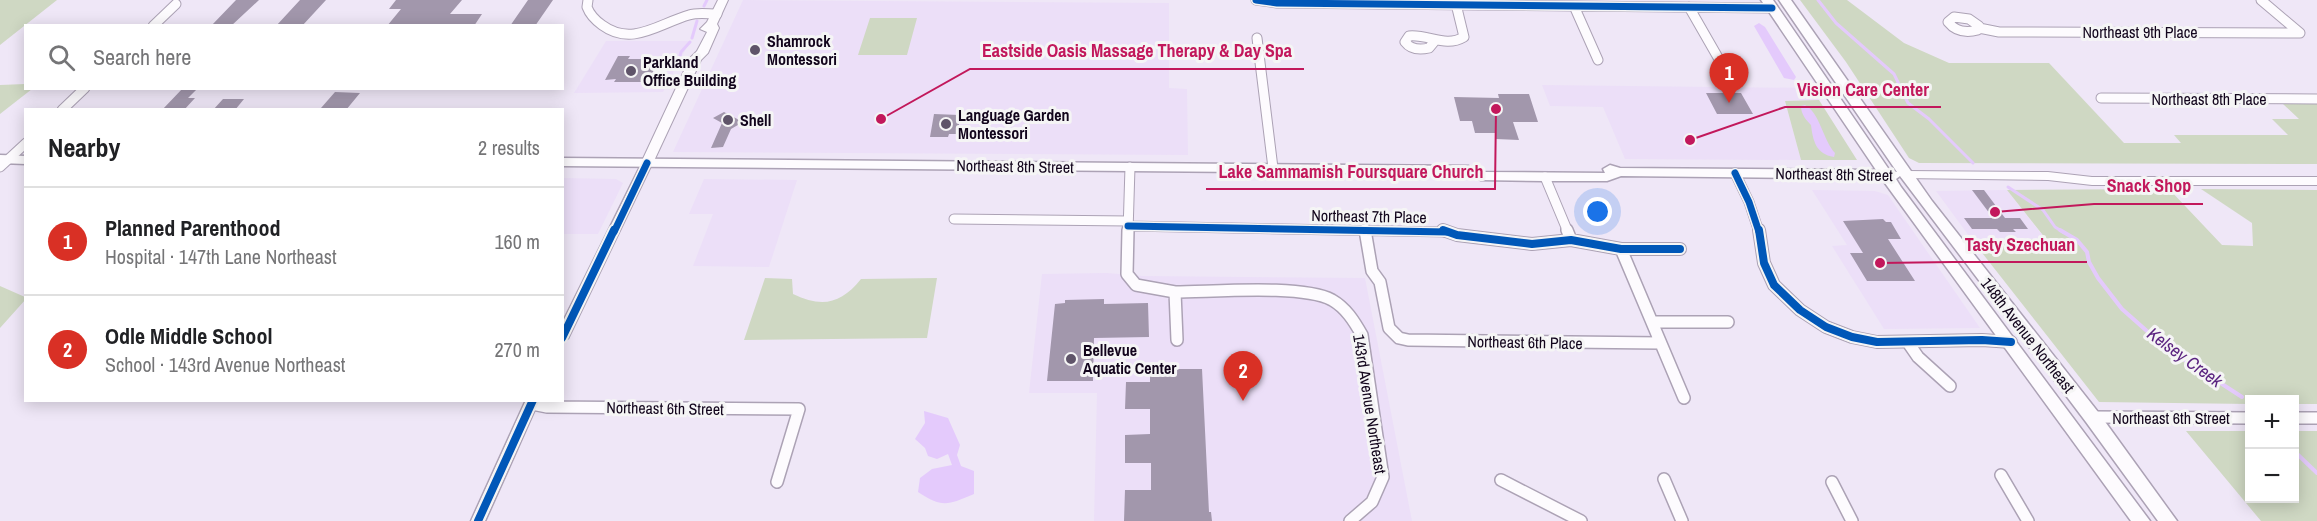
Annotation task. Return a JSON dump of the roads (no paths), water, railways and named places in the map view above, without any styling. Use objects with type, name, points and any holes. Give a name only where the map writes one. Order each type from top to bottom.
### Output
[{"type":"main road","points":[[647,163],[696,58],[702,53],[714,28],[714,19],[723,0]]},
{"type":"main road","name":"148th Avenue Northeast","points":[[1785,0],[1906,175],[2092,417],[2168,521]]},
{"type":"main road","name":"148th Avenue Northeast","points":[[1769,4],[1886,176],[2011,342],[2141,521]]},
{"type":"main road","points":[[1788,31],[1811,55],[1821,56],[1822,53]]},
{"type":"main road","points":[[3,162],[24,160]]},
{"type":"main road","name":"Northeast 8th Street","points":[[564,162],[1468,170],[1480,166],[1591,166],[1619,172],[2048,176],[2092,181],[2317,181]]},
{"type":"main road","name":"Northeast 8th Street","points":[[1468,170],[1481,176],[1545,177],[1607,177],[1619,172]]},
{"type":"main road","name":"Northeast 8th Street","points":[[2048,176],[2083,172],[2317,173]]},
{"type":"main road","points":[[1992,317],[2010,322],[2042,353]]},
{"type":"street","points":[[588,0],[586,4],[588,13],[606,30],[624,35],[646,33],[691,14],[714,19]]},
{"type":"street","name":"Northeast 9th Place","points":[[1979,28],[1999,32],[2300,33],[2260,0]]},
{"type":"street","points":[[1259,1],[1455,2],[1574,6],[1587,3],[1689,7],[1769,4]]},
{"type":"street","points":[[1434,42],[1451,42],[1464,37],[1455,2]]},
{"type":"street","points":[[155,24],[176,4]]},
{"type":"street","points":[[1574,6],[1598,60]]},
{"type":"street","points":[[1689,7],[1720,61]]},
{"type":"street","points":[[1257,38],[1273,168]]},
{"type":"street","points":[[64,108],[83,90]]},
{"type":"street","name":"Northeast 8th Place","points":[[2101,98],[2317,99]]},
{"type":"street","points":[[3,162],[24,145]]},
{"type":"street","points":[[564,334],[647,163]]},
{"type":"street","name":"143rd Avenue Northeast","points":[[1130,167],[1129,279],[1136,285],[1175,292],[1302,291],[1337,303],[1352,314],[1362,334],[1383,477],[1372,502],[1350,521]]},
{"type":"street","points":[[1735,173],[1749,201],[1758,230],[1765,268],[1772,284],[1789,302],[1813,320],[1846,335],[1877,344],[1909,344],[1948,339],[1992,339],[2011,342]]},
{"type":"street","points":[[1545,177],[1571,240]]},
{"type":"street","name":"Northeast 7th Place","points":[[954,219],[1442,230],[1466,236],[1532,243],[1571,240],[1620,249],[1680,249]]},
{"type":"street","name":"Northeast 6th Place","points":[[1365,229],[1372,271],[1380,282],[1389,328],[1392,333],[1408,340],[1660,344]]},
{"type":"street","points":[[1620,249],[1684,398]]},
{"type":"street","points":[[1175,292],[1177,340]]},
{"type":"street","points":[[1652,322],[1728,322]]},
{"type":"street","points":[[1909,344],[1918,357],[1950,386]]},
{"type":"street","points":[[478,521],[533,402]]},
{"type":"street","name":"Northeast 6th Street","points":[[533,402],[547,406],[799,409],[777,482]]},
{"type":"street","name":"Northeast 6th Street","points":[[2092,417],[2245,418]]},
{"type":"street","points":[[2299,418],[2317,418]]},
{"type":"street","points":[[2001,475],[2028,521]]},
{"type":"street","points":[[1664,479],[1682,521]]},
{"type":"street","points":[[1501,480],[1581,521]]},
{"type":"street","points":[[1832,482],[1852,521]]},
{"type":"waterway","points":[[704,6],[707,0]]},
{"type":"waterway","name":"Kelsey Creek","points":[[1818,0],[1836,23],[1894,74],[1908,103],[1929,119],[1973,163]]},
{"type":"waterway","points":[[692,38],[697,21]]},
{"type":"waterway","points":[[677,68],[681,52],[690,42]]},
{"type":"waterway","name":"Kelsey Creek","points":[[2008,187],[2043,210],[2055,227],[2063,232]]},
{"type":"waterway","name":"Kelsey Creek","points":[[2060,230],[2077,240],[2087,252],[2089,262],[2098,278],[2122,309],[2165,347],[2242,397]]},
{"type":"waterway","name":"Kelsey Creek","points":[[2299,456],[2317,473]]},
{"type":"place","name":"Shamrock Montessori","points":[[755,50]]},
{"type":"place","name":"Parkland Office Building","points":[[631,71]]},
{"type":"place","name":"Planned Parenthood","points":[[1729,103]]},
{"type":"place","name":"Lake Sammamish Foursquare Church","points":[[1496,109]]},
{"type":"place","name":"Eastside Oasis Massage Therapy & Day Spa","points":[[881,119]]},
{"type":"place","name":"Shell","points":[[728,120]]},
{"type":"place","name":"Language Garden Montessori","points":[[946,124]]},
{"type":"place","name":"Vision Care Center","points":[[1690,140]]},
{"type":"place","name":"Snack Shop","points":[[1995,212]]},
{"type":"place","name":"Tasty Szechuan","points":[[1880,263]]},
{"type":"place","name":"Bellevue Aquatic Center","points":[[1071,359]]},
{"type":"place","name":"Odle Middle School","points":[[1243,401]]}]
